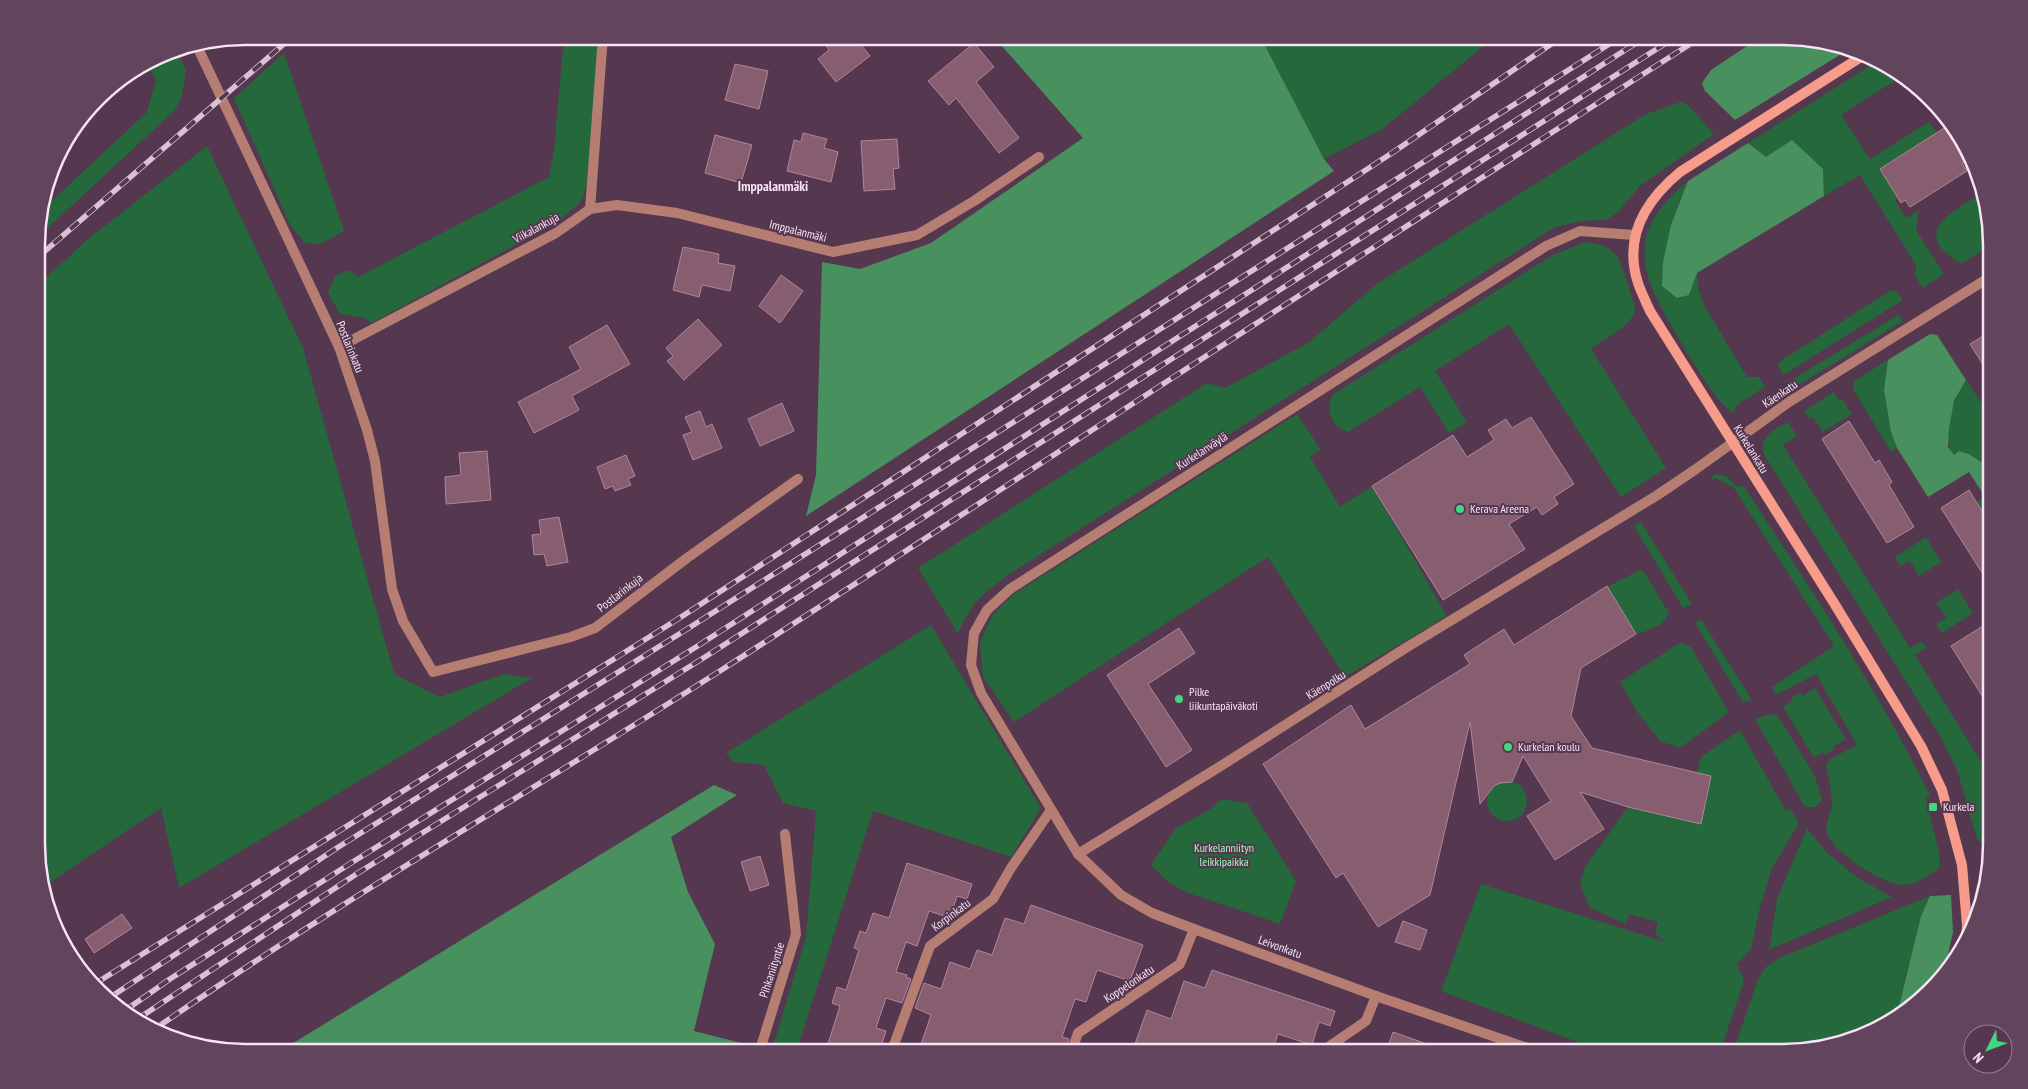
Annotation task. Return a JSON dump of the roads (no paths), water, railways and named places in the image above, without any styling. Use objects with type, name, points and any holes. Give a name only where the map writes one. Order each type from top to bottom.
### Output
[{"type":"street","points":[[590,209],[602,45]]},
{"type":"street","name":"Postlarinkatu","points":[[199,51],[339,347],[367,430],[375,461],[392,589],[403,621],[433,672]]},
{"type":"street","name":"Kurkelankatu","points":[[1857,59],[1680,172],[1665,184],[1647,205],[1634,235],[1634,259],[1638,282],[1650,311],[1834,603],[1921,746],[1942,790],[1962,865],[1967,923]]},
{"type":"street","name":"Imppalanmäki","points":[[590,209],[617,205],[677,213],[833,252],[917,235],[974,201],[1039,157]]},
{"type":"street","name":"Viikalankuja","points":[[339,347],[556,233],[590,209]]},
{"type":"street","name":"Kurkelanväylä","points":[[1051,810],[981,692],[971,665],[974,633],[987,610],[1010,589],[1546,246],[1580,230],[1634,235]]},
{"type":"street","name":"Käenkatu","points":[[1588,537],[1689,474],[1789,402],[1983,281]]},
{"type":"street","name":"Postlarinkuja","points":[[433,672],[571,637],[596,628],[687,558],[798,479]]},
{"type":"street","name":"Käenpolku","points":[[1078,854],[1588,537]]},
{"type":"street","name":"Leivonkatu","points":[[1051,810],[1078,854],[1121,895],[1152,913],[1376,996],[1516,1044]]},
{"type":"street","name":"Korpinkatu","points":[[894,1044],[930,946],[993,899],[1011,868],[1051,810]]},
{"type":"street","name":"Pihkaniityntie","points":[[762,1044],[796,934],[785,834]]},
{"type":"street","name":"Koppelonkatu","points":[[1073,1044],[1078,1033],[1180,964],[1194,930]]},
{"type":"street","points":[[1333,1044],[1366,1022],[1376,996]]},
{"type":"railway","points":[[45,251],[283,45]]},
{"type":"railway","points":[[100,981],[678,619],[1395,151],[1550,45]]},
{"type":"railway","points":[[114,995],[340,846],[684,631],[1608,45]]},
{"type":"railway","points":[[130,1007],[170,979],[351,863],[696,647],[1633,45]]},
{"type":"railway","points":[[143,1016],[358,873],[705,657],[1663,45]]},
{"type":"railway","points":[[160,1025],[222,983],[364,892],[723,669],[1457,193],[1689,45]]},
{"type":"place","name":"Kerava Areena","points":[[1460,509]]},
{"type":"place","name":"Pilke liikuntapäiväkoti","points":[[1179,699]]},
{"type":"place","name":"Kurkelan koulu","points":[[1508,747]]},
{"type":"place","name":"Kurkela","points":[[1933,807]]},
{"type":"district","name":"Imppalanmäki","points":[[773,186]]},
{"type":"park label","name":"Kurkelanniityn leikkipaikka","points":[[1224,855]]}]
